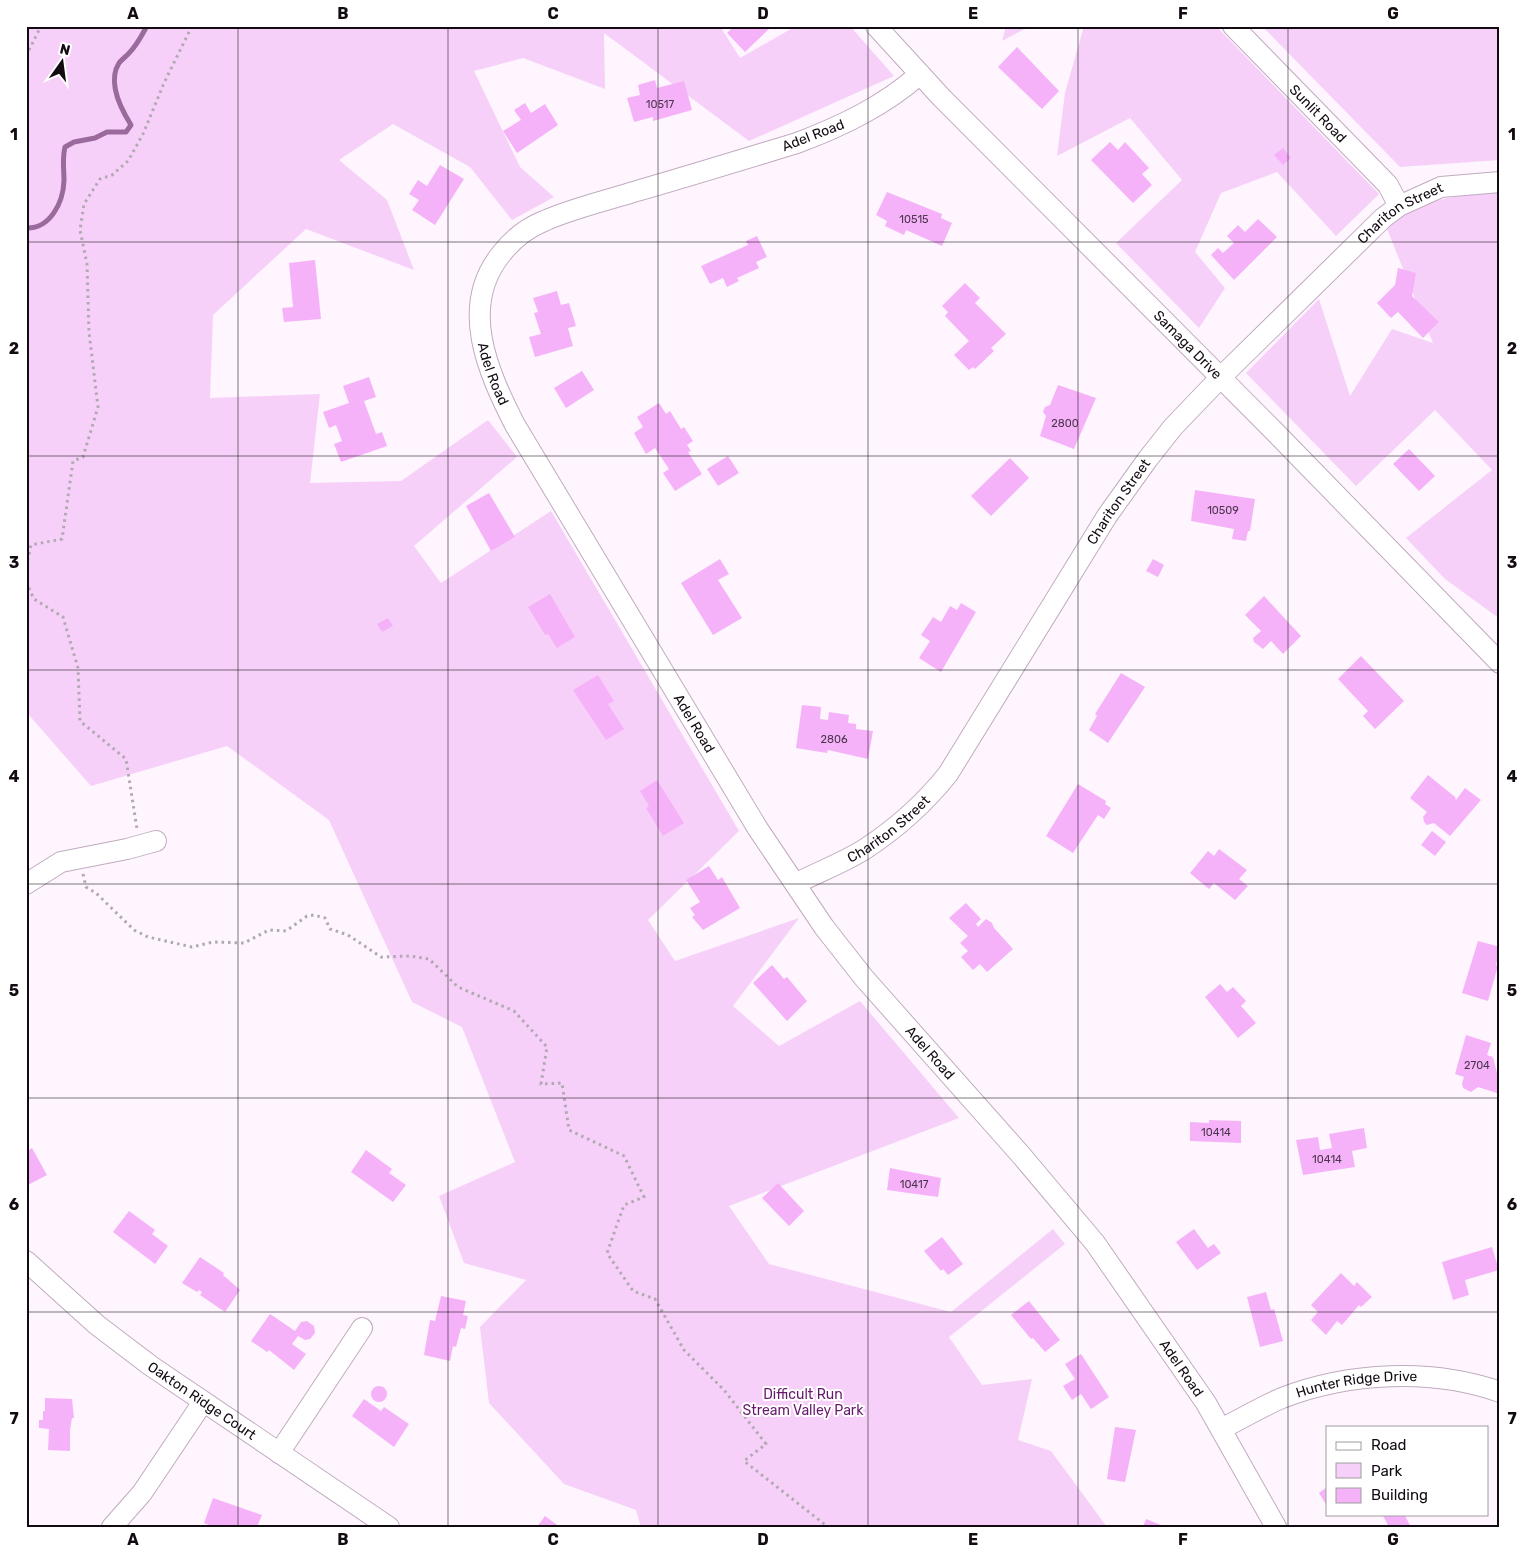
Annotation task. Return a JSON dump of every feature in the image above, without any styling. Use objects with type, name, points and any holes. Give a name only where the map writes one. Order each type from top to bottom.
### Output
[{"type":"street","name":"Samaga Drive","points":[[876,26],[920,74],[1500,663]]},
{"type":"street","name":"Sunlit Road","points":[[1233,26],[1388,185],[1399,206]]},
{"type":"street","name":"Adel Road","points":[[920,74],[903,90],[878,106],[829,131],[797,143],[542,221],[524,231],[509,244],[492,267],[481,294],[479,330],[488,366],[515,426],[753,820],[824,927],[864,978],[1021,1155],[1095,1243],[1189,1378],[1221,1429],[1276,1527]]},
{"type":"street","name":"Chariton Street","points":[[796,884],[864,850],[904,821],[927,799],[948,774],[1107,516],[1173,427],[1220,378],[1384,218],[1399,206],[1441,187],[1500,182]]},
{"type":"street","points":[[26,884],[61,862],[148,844]]},
{"type":"street","name":"Oakton Ridge Court","points":[[26,1261],[97,1325],[203,1402],[389,1527]]},
{"type":"street","points":[[279,1453],[362,1328]]},
{"type":"street","name":"Hunter Ridge Drive","points":[[1221,1429],[1282,1398],[1311,1388],[1349,1381],[1389,1377],[1424,1377],[1456,1381],[1500,1392]]},
{"type":"street","points":[[112,1527],[142,1493],[203,1402]]},
{"type":"path","points":[[26,56],[41,26]]},
{"type":"path","points":[[26,567],[32,545],[62,539],[73,461],[83,457],[98,407],[89,332],[87,264],[80,230],[84,204],[100,179],[112,175],[128,161],[144,134],[164,83],[192,26]]},
{"type":"path","points":[[26,582],[34,599],[63,617],[78,668],[80,721],[126,759],[148,844]]},
{"type":"path","points":[[80,857],[86,887],[134,930],[148,937],[192,947],[213,942],[244,943],[269,930],[286,931],[307,916],[314,915],[325,918],[330,929],[348,935],[381,957],[410,956],[429,959],[458,987],[514,1010],[547,1047],[541,1084],[562,1082],[569,1130],[624,1156],[644,1197],[624,1206],[607,1253],[633,1291],[655,1298],[684,1350],[724,1390],[766,1444],[744,1461],[828,1527]]},
{"type":"green space","name":"Difficult Run Stream Valley Park","points":[[26,26],[720,26],[740,58],[796,26],[850,26],[894,76],[749,141],[604,33],[605,89],[523,58],[474,71],[520,167],[554,197],[512,220],[470,167],[393,124],[339,160],[387,200],[414,270],[306,229],[213,315],[210,398],[320,394],[310,483],[401,481],[488,420],[517,457],[414,546],[441,583],[551,511],[739,831],[648,920],[675,961],[799,918],[733,1006],[779,1046],[860,1001],[959,1118],[729,1206],[769,1264],[951,1312],[1053,1229],[1065,1244],[949,1337],[982,1385],[1032,1379],[1018,1440],[1051,1451],[1107,1527],[641,1527],[636,1510],[564,1484],[489,1403],[480,1327],[526,1280],[464,1263],[439,1196],[515,1162],[462,1027],[412,1002],[329,820],[227,746],[91,786],[28,714],[26,715]]},
{"type":"green space","points":[[1006,26],[1030,26],[1002,41]]},
{"type":"green space","points":[[1084,26],[1216,26],[1379,194],[1336,236],[1277,172],[1221,193],[1195,252],[1225,288],[1199,328],[1116,243],[1182,180],[1130,118],[1057,156],[1065,93]]},
{"type":"green space","points":[[1262,26],[1500,26],[1500,160],[1400,167]]},
{"type":"green space","points":[[1500,192],[1500,619],[1445,579],[1406,538],[1492,470],[1435,410],[1356,486],[1246,373],[1319,299],[1350,396],[1392,329],[1433,343],[1387,229],[1399,218],[1425,204],[1454,197]]},
{"type":"building","points":[[734,26],[772,26],[745,52],[727,33]]},
{"type":"building","points":[[1017,47],[1059,91],[1042,109],[998,67]]},
{"type":"building","points":[[655,80],[657,88],[684,81],[692,110],[653,121],[653,117],[634,122],[627,98],[640,95],[638,85]]},
{"type":"building","points":[[525,103],[531,113],[545,104],[558,125],[517,153],[503,131],[521,120],[514,110]]},
{"type":"building","points":[[1110,142],[1118,150],[1125,142],[1149,168],[1142,174],[1152,185],[1133,203],[1091,160]]},
{"type":"building","points":[[1283,148],[1291,158],[1283,165],[1274,155]]},
{"type":"building","points":[[440,165],[464,179],[435,225],[412,210],[419,200],[409,194],[418,180],[427,186]]},
{"type":"building","points":[[887,192],[942,214],[941,218],[952,223],[942,246],[906,230],[904,235],[885,226],[887,221],[876,215]]},
{"type":"building","points":[[1258,219],[1277,237],[1234,280],[1211,255],[1218,248],[1223,253],[1234,243],[1227,236],[1238,225],[1245,232]]},
{"type":"building","points":[[757,236],[767,257],[756,262],[759,268],[737,278],[739,281],[727,287],[723,278],[710,284],[701,266],[748,245],[746,241]]},
{"type":"building","points":[[315,260],[321,319],[284,322],[282,308],[293,307],[289,263]]},
{"type":"building","points":[[1398,268],[1416,273],[1412,296],[1439,322],[1423,338],[1398,312],[1391,318],[1377,303],[1395,285]]},
{"type":"building","points":[[965,283],[980,298],[975,303],[1006,334],[991,348],[994,351],[975,369],[973,367],[969,370],[954,355],[969,341],[945,316],[948,312],[942,306]]},
{"type":"building","points":[[557,291],[561,305],[569,303],[576,326],[568,328],[573,346],[535,357],[529,337],[541,334],[534,313],[538,312],[533,298]]},
{"type":"building","points":[[582,371],[594,390],[566,408],[554,388]]},
{"type":"building","points":[[369,377],[376,397],[364,401],[376,434],[382,432],[387,446],[341,462],[334,444],[342,441],[336,425],[329,428],[323,412],[349,403],[343,386]]},
{"type":"building","points":[[1058,385],[1096,398],[1074,449],[1040,436],[1046,416],[1043,412],[1045,407],[1050,405]]},
{"type":"building","points":[[659,403],[666,414],[670,411],[681,429],[684,427],[693,441],[687,445],[691,451],[688,452],[702,474],[675,491],[663,473],[669,469],[655,448],[646,454],[634,433],[643,427],[637,417]]},
{"type":"building","points":[[1409,449],[1435,476],[1419,491],[1393,464]]},
{"type":"building","points":[[728,456],[739,473],[718,486],[707,469]]},
{"type":"building","points":[[1010,458],[1029,478],[991,516],[971,496]]},
{"type":"building","points":[[1195,490],[1255,499],[1250,531],[1248,531],[1246,541],[1232,539],[1234,529],[1191,521]]},
{"type":"building","points":[[489,493],[515,537],[491,551],[466,506]]},
{"type":"building","points":[[720,559],[729,574],[718,580],[742,618],[713,635],[681,583]]},
{"type":"building","points":[[1153,559],[1164,565],[1158,577],[1146,571]]},
{"type":"building","points":[[550,594],[575,637],[557,648],[548,634],[545,635],[528,607]]},
{"type":"building","points":[[1264,596],[1301,636],[1283,654],[1271,641],[1263,649],[1254,642],[1253,638],[1261,631],[1245,615]]},
{"type":"building","points":[[961,603],[976,612],[941,672],[919,658],[930,641],[921,635],[933,617],[941,622],[950,606],[957,610]]},
{"type":"building","points":[[388,618],[393,626],[382,632],[377,624]]},
{"type":"building","points":[[1361,656],[1404,701],[1375,729],[1363,716],[1368,711],[1338,679]]},
{"type":"building","points":[[1121,673],[1145,687],[1108,743],[1089,730],[1097,716],[1095,714]]},
{"type":"building","points":[[598,675],[614,701],[608,704],[624,729],[606,740],[573,690]]},
{"type":"building","points":[[802,705],[821,707],[820,719],[828,720],[829,712],[849,715],[848,723],[856,724],[856,729],[873,731],[868,759],[828,750],[827,753],[796,748]]},
{"type":"building","points":[[1428,775],[1455,797],[1456,800],[1465,788],[1481,800],[1450,836],[1434,823],[1427,825],[1423,817],[1427,812],[1410,798]]},
{"type":"building","points":[[657,780],[684,823],[663,836],[646,808],[649,806],[640,791]]},
{"type":"building","points":[[1078,784],[1106,801],[1105,804],[1111,808],[1104,819],[1098,815],[1073,853],[1046,836]]},
{"type":"building","points":[[1432,831],[1446,842],[1435,856],[1421,845]]},
{"type":"building","points":[[1219,849],[1247,870],[1239,879],[1248,886],[1235,900],[1214,883],[1209,889],[1190,873],[1208,851],[1214,856]]},
{"type":"building","points":[[709,866],[718,880],[722,877],[740,908],[703,930],[692,917],[695,915],[690,908],[700,902],[686,880]]},
{"type":"building","points":[[966,903],[981,919],[976,924],[978,927],[986,919],[992,923],[994,928],[1013,949],[987,972],[980,964],[973,970],[961,957],[968,951],[960,943],[968,936],[949,918]]},
{"type":"building","points":[[1478,941],[1500,947],[1496,965],[1498,966],[1488,1001],[1462,993]]},
{"type":"building","points":[[772,965],[784,979],[787,977],[807,1001],[787,1021],[753,983]]},
{"type":"building","points":[[1220,984],[1227,992],[1233,987],[1246,1001],[1241,1006],[1256,1023],[1238,1038],[1205,997]]},
{"type":"building","points":[[1466,1035],[1491,1043],[1487,1055],[1493,1057],[1497,1073],[1500,1074],[1500,1094],[1478,1087],[1471,1092],[1463,1088],[1464,1077],[1455,1074]]},
{"type":"building","points":[[1209,1120],[1241,1121],[1241,1143],[1190,1141],[1190,1122],[1209,1123]]},
{"type":"building","points":[[1364,1128],[1367,1148],[1352,1151],[1355,1167],[1303,1175],[1296,1140],[1318,1137],[1320,1150],[1332,1148],[1329,1134]]},
{"type":"building","points":[[26,1146],[29,1150],[32,1148],[47,1175],[26,1186]]},
{"type":"building","points":[[366,1150],[392,1169],[389,1173],[406,1185],[393,1202],[351,1172]]},
{"type":"building","points":[[890,1168],[941,1178],[938,1197],[887,1190]]},
{"type":"building","points":[[778,1183],[804,1211],[789,1226],[762,1198]]},
{"type":"building","points":[[129,1211],[155,1230],[152,1234],[168,1246],[155,1264],[113,1232]]},
{"type":"building","points":[[1194,1229],[1208,1248],[1214,1244],[1221,1253],[1197,1270],[1176,1242]]},
{"type":"building","points":[[942,1237],[963,1264],[948,1275],[943,1269],[941,1271],[924,1251]]},
{"type":"building","points":[[1492,1247],[1499,1270],[1465,1280],[1469,1295],[1453,1300],[1442,1262]]},
{"type":"building","points":[[200,1257],[224,1273],[223,1275],[240,1290],[225,1312],[200,1295],[202,1292],[199,1290],[197,1292],[182,1283]]},
{"type":"building","points":[[1341,1273],[1354,1286],[1357,1282],[1372,1297],[1361,1307],[1359,1305],[1342,1325],[1337,1321],[1326,1335],[1311,1320],[1318,1312],[1311,1305]]},
{"type":"building","points":[[1266,1292],[1271,1310],[1274,1309],[1283,1341],[1260,1347],[1247,1297]]},
{"type":"building","points":[[441,1296],[466,1301],[463,1315],[468,1316],[465,1329],[461,1328],[456,1347],[453,1346],[450,1361],[424,1355],[430,1320],[435,1321]]},
{"type":"building","points":[[1029,1301],[1060,1340],[1045,1352],[1033,1338],[1031,1339],[1011,1315]]},
{"type":"building","points":[[270,1314],[295,1331],[301,1322],[307,1321],[314,1326],[315,1333],[310,1339],[305,1340],[298,1336],[292,1344],[306,1354],[294,1370],[269,1350],[267,1352],[251,1341]]},
{"type":"building","points":[[1081,1354],[1109,1397],[1091,1409],[1081,1394],[1072,1400],[1063,1386],[1075,1379],[1065,1364]]},
{"type":"building","points":[[379,1386],[387,1394],[379,1402],[371,1394]]},
{"type":"building","points":[[45,1398],[72,1399],[74,1418],[72,1418],[70,1430],[70,1451],[48,1450],[49,1429],[39,1428],[39,1420],[43,1420],[43,1411],[45,1411]]},
{"type":"building","points":[[364,1399],[381,1411],[384,1407],[409,1424],[394,1447],[352,1416]]},
{"type":"building","points":[[1115,1427],[1136,1430],[1125,1482],[1107,1479]]},
{"type":"building","points":[[1326,1488],[1326,1504],[1319,1493]]},
{"type":"building","points":[[213,1498],[262,1515],[257,1527],[213,1527],[204,1523]]},
{"type":"building","points":[[545,1516],[560,1527],[537,1527]]},
{"type":"building","points":[[1383,1516],[1405,1516],[1411,1527],[1389,1527]]},
{"type":"building","points":[[1146,1519],[1166,1527],[1143,1527]]},
{"type":"waterway","points":[[26,228],[42,224],[54,213],[58,206],[64,181],[63,160],[65,147],[74,142],[95,138],[107,132],[126,132],[131,125],[117,95],[114,78],[119,63],[135,46],[147,26]]}]
